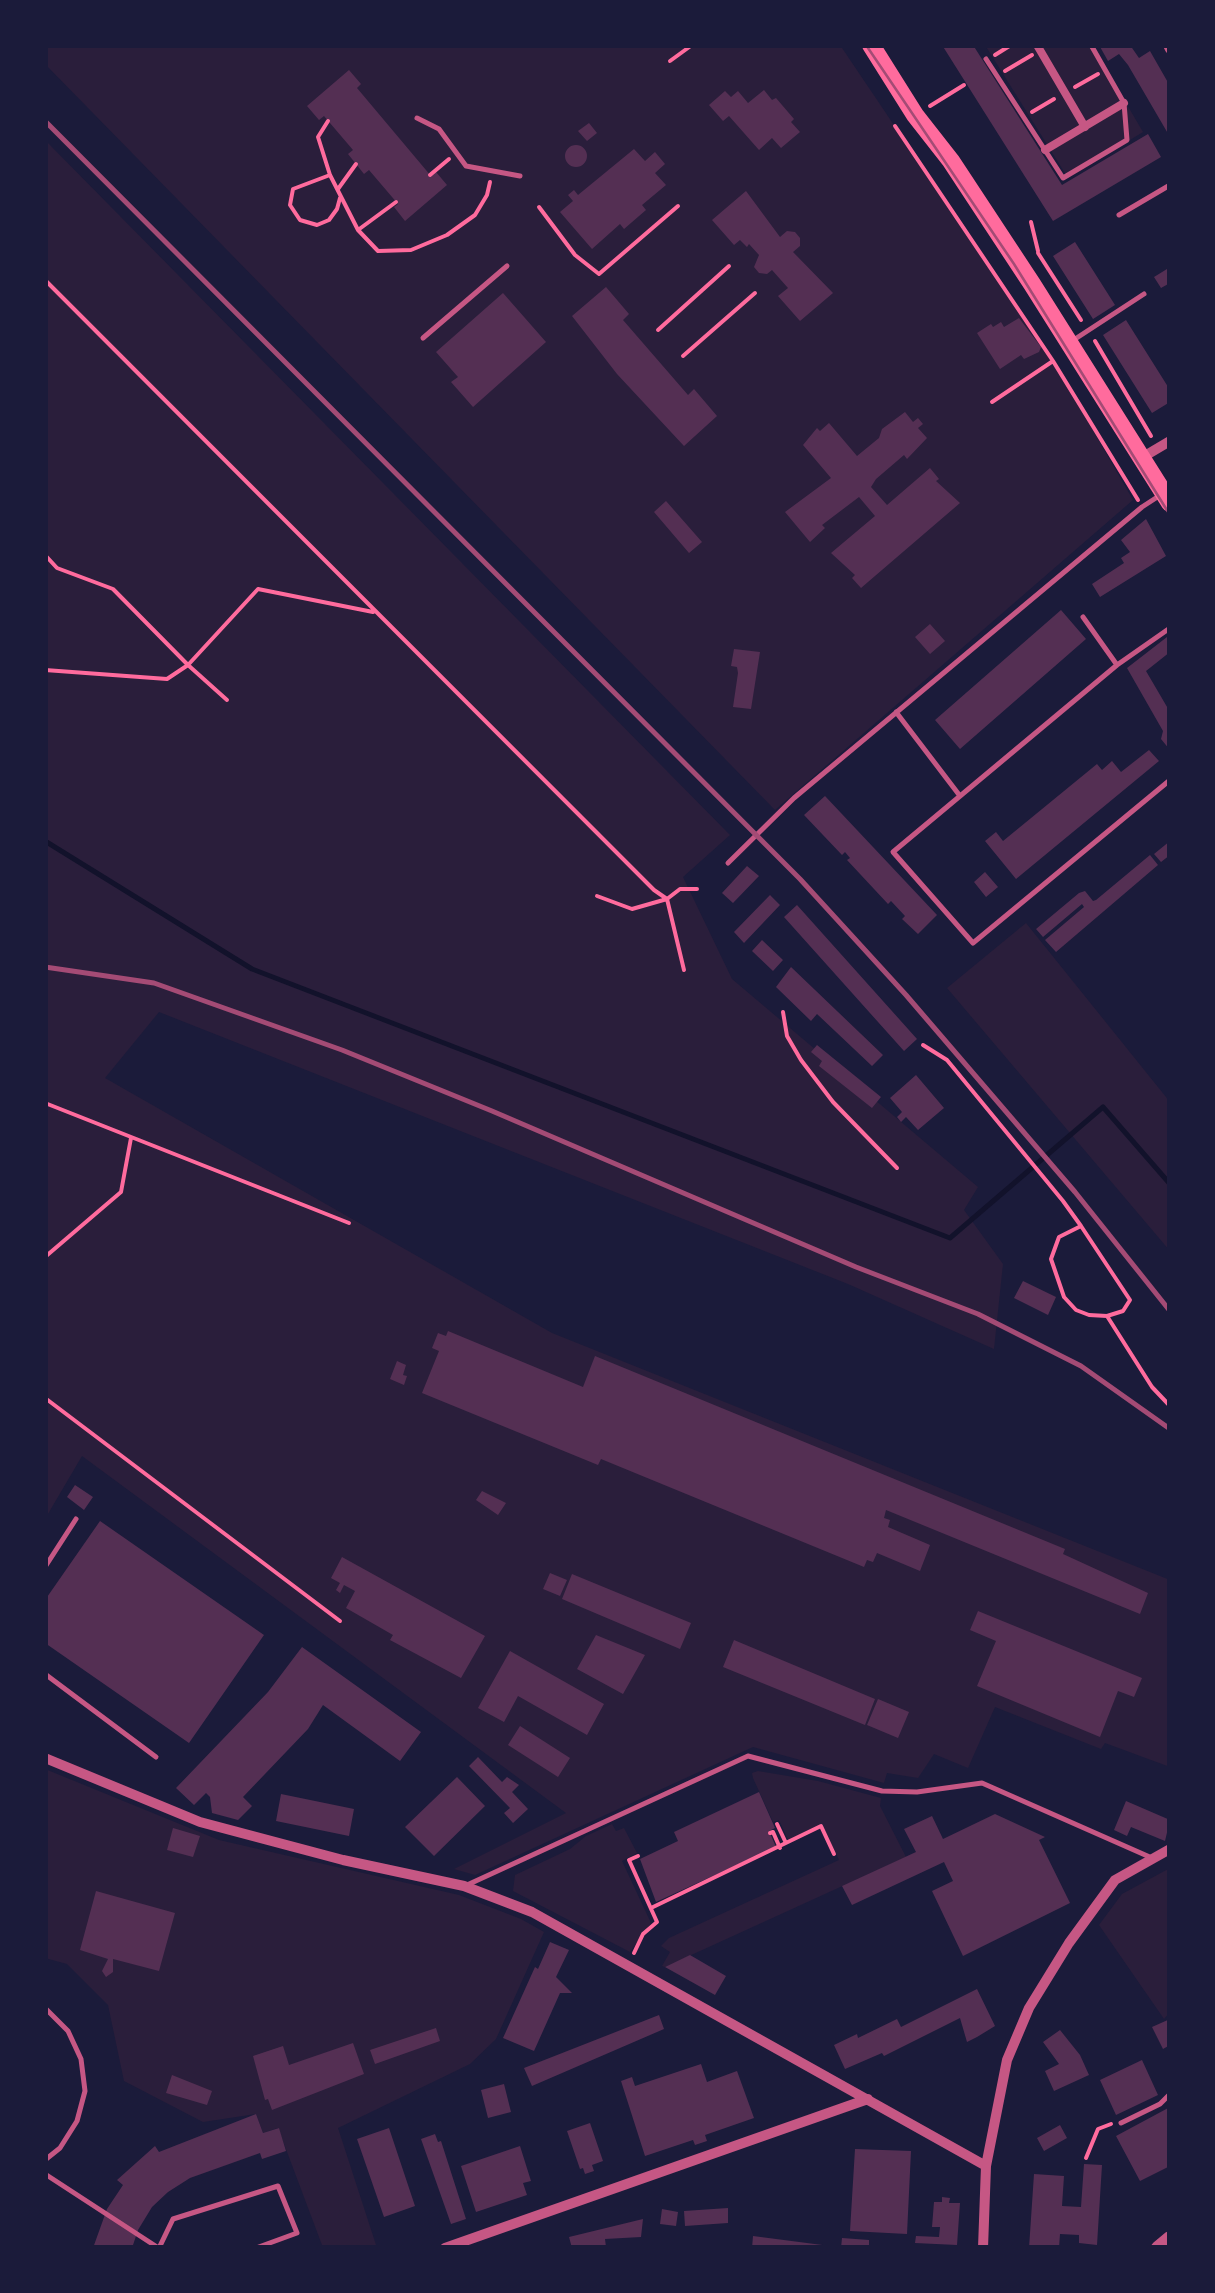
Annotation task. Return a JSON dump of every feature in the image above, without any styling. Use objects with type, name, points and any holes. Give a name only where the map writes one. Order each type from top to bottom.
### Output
[{"type":"main road","points":[[871,45],[1069,343],[1151,452],[1167,498]]},
{"type":"street","points":[[1038,48],[1084,126]]},
{"type":"street","points":[[1045,150],[1124,103]]},
{"type":"street","points":[[1151,452],[1170,441]]},
{"type":"street","points":[[45,1758],[200,1822],[342,1860],[464,1886],[532,1912],[986,2166]]},
{"type":"street","points":[[983,2248],[986,2166],[1007,2060],[1030,2008],[1069,1943],[1115,1880],[1170,1849]]},
{"type":"street","points":[[444,2248],[868,2099]]},
{"type":"street","points":[[1158,2248],[1170,2238]]},
{"type":"lane","points":[[986,60],[1063,178],[1126,140],[1124,103],[1091,45]]},
{"type":"lane","points":[[417,118],[438,129],[466,166],[520,176]]},
{"type":"lane","points":[[1119,216],[1170,186]]},
{"type":"lane","points":[[424,338],[506,266]]},
{"type":"lane","points":[[1069,343],[1144,294]]},
{"type":"lane","points":[[728,863],[794,798],[1142,506],[1167,498]]},
{"type":"lane","points":[[1083,617],[1117,665]]},
{"type":"lane","points":[[1170,628],[1117,665],[893,852],[973,944],[1170,780]]},
{"type":"lane","points":[[896,712],[960,796]]},
{"type":"lane","points":[[45,1567],[76,1519]]},
{"type":"lane","points":[[45,1674],[156,1757]]},
{"type":"lane","points":[[464,1886],[748,1756],[882,1790],[916,1792],[982,1783],[1152,1858]]},
{"type":"lane","points":[[45,2008],[68,2031],[82,2059],[85,2091],[77,2122],[60,2148],[45,2160]]},
{"type":"lane","points":[[1121,2122],[1160,2104],[1170,2094]]},
{"type":"lane","points":[[45,2174],[158,2248],[173,2219],[278,2186],[297,2232],[256,2248]]},
{"type":"path","points":[[670,61],[692,45]]},
{"type":"path","points":[[986,60],[1012,45]]},
{"type":"path","points":[[997,76],[1038,48]]},
{"type":"path","points":[[916,115],[964,85]]},
{"type":"path","points":[[328,121],[318,137],[330,175],[358,230],[378,252],[411,250],[447,235],[474,214],[487,194],[492,172]]},
{"type":"path","points":[[895,126],[1053,360],[1142,506]]},
{"type":"path","points":[[430,174],[457,153]]},
{"type":"path","points":[[330,175],[293,188],[290,206],[300,220],[317,225],[329,220],[338,208],[339,191],[356,164]]},
{"type":"path","points":[[358,230],[396,202]]},
{"type":"path","points":[[539,207],[575,255],[599,274],[678,206]]},
{"type":"path","points":[[1031,222],[1038,253],[1036,280],[1032,284]]},
{"type":"path","points":[[1038,253],[1088,331],[1151,452]]},
{"type":"path","points":[[658,330],[729,266]]},
{"type":"path","points":[[45,280],[654,890],[668,899],[684,970]]},
{"type":"path","points":[[682,356],[755,293]]},
{"type":"path","points":[[992,402],[1053,360]]},
{"type":"path","points":[[45,555],[58,568],[113,589],[227,700]]},
{"type":"path","points":[[45,670],[167,679],[188,665],[258,589],[375,612]]},
{"type":"path","points":[[597,896],[632,909],[668,899],[680,889],[697,889]]},
{"type":"path","points":[[783,1012],[787,1036],[801,1060],[833,1102],[897,1168]]},
{"type":"path","points":[[923,1045],[947,1060],[1063,1202],[1081,1226],[1130,1300],[1123,1311],[1106,1316],[1076,1310],[1064,1296],[1051,1258],[1060,1237],[1081,1226]]},
{"type":"path","points":[[45,1103],[349,1223]]},
{"type":"path","points":[[45,1257],[121,1192],[131,1137]]},
{"type":"path","points":[[1106,1316],[1152,1387],[1170,1406]]},
{"type":"path","points":[[45,1398],[340,1621]]},
{"type":"path","points":[[777,1824],[786,1842]]},
{"type":"path","points":[[651,1908],[820,1826],[834,1854]]},
{"type":"path","points":[[770,1834],[773,1832],[780,1848]]},
{"type":"path","points":[[632,1957],[644,1934],[657,1922],[629,1860],[638,1856]]},
{"type":"path","points":[[1086,2158],[1098,2128],[1121,2122]]},
{"type":"shaded area","points":[[45,45],[840,45],[1053,361],[1133,500],[775,810],[45,64]]},
{"type":"shaded area","points":[[985,45],[1092,45],[1143,132],[1068,178]]},
{"type":"shaded area","points":[[45,140],[730,835],[683,877],[732,979],[978,1187],[964,1210],[1003,1264],[994,1349],[848,1284],[159,1012],[105,1078],[552,1333],[1170,1580],[1170,1767],[1105,1743],[1101,1749],[995,1707],[968,1768],[934,1754],[918,1778],[887,1773],[884,1783],[753,1747],[475,1875],[454,1869],[566,1813],[82,1456],[45,1519]]},
{"type":"shaded area","points":[[1026,923],[1170,1102],[1170,1251],[947,988]]},
{"type":"shaded area","points":[[45,1769],[219,1840],[459,1895],[544,1932],[496,2039],[470,2064],[338,2128],[377,2248],[317,2248],[322,2245],[278,2128],[263,2133],[256,2114],[203,2122],[124,2081],[108,2005],[67,1964],[45,1958]]},
{"type":"shaded area","points":[[752,1773],[818,1781],[881,1798],[880,1806],[906,1857],[662,1966],[670,1952],[661,1946],[669,1938],[839,1860],[822,1824],[788,1840],[779,1820],[773,1822],[753,1778]]},
{"type":"shaded area","points":[[612,1824],[616,1831],[624,1828],[637,1853],[622,1861],[651,1923],[630,1952],[513,1891],[515,1875]]},
{"type":"shaded area","points":[[1170,1868],[1170,2012],[1164,2019],[1099,1925],[1122,1894]]},
{"type":"building","points":[[942,45],[973,45],[1062,185],[1148,134],[1161,157],[1053,221]]},
{"type":"building","points":[[1099,45],[1130,45],[1139,58],[1150,51],[1170,86],[1170,137],[1128,65],[1119,54],[1108,61]]},
{"type":"building","points":[[349,70],[361,84],[357,88],[431,176],[436,172],[447,185],[405,221],[394,207],[398,204],[369,170],[364,174],[348,154],[353,150],[324,116],[319,120],[307,106]]},
{"type":"building","points":[[764,90],[794,119],[791,122],[800,132],[781,148],[772,138],[759,150],[729,116],[723,121],[709,105],[725,91],[731,97],[738,91],[748,103]]},
{"type":"building","points":[[589,123],[597,133],[587,141],[578,131]]},
{"type":"building","points":[[576,145],[584,148],[584,164],[576,167],[568,164],[565,156],[568,148]]},
{"type":"building","points":[[634,149],[645,161],[655,152],[665,164],[655,173],[666,185],[642,205],[646,210],[624,229],[620,224],[592,249],[560,212],[573,201],[568,195],[574,190],[578,195]]},
{"type":"building","points":[[746,191],[780,237],[787,231],[795,232],[800,246],[793,252],[833,293],[800,321],[778,296],[788,288],[772,270],[759,273],[754,267],[759,255],[740,240],[734,245],[712,220]]},
{"type":"building","points":[[1075,242],[1115,305],[1093,319],[1053,256]]},
{"type":"building","points":[[1167,269],[1170,283],[1161,288],[1154,277]]},
{"type":"building","points":[[606,287],[629,314],[623,320],[688,395],[694,389],[717,416],[684,446],[617,374],[572,316]]},
{"type":"building","points":[[503,293],[546,342],[473,407],[451,382],[458,377],[436,352]]},
{"type":"building","points":[[1019,318],[1041,347],[1039,352],[1024,359],[1021,355],[1000,369],[977,333],[991,324],[993,327],[1001,322],[1004,327]]},
{"type":"building","points":[[1126,320],[1170,390],[1170,402],[1152,413],[1103,335]]},
{"type":"building","points":[[905,412],[913,422],[918,418],[923,424],[918,428],[927,438],[871,487],[887,505],[930,468],[939,479],[936,481],[960,503],[861,588],[852,578],[855,575],[831,553],[875,516],[859,497],[822,525],[825,528],[810,542],[785,512],[831,478],[803,445],[817,428],[820,431],[829,423],[857,456],[879,438],[882,429]]},
{"type":"building","points":[[666,501],[702,542],[689,553],[654,512]]},
{"type":"building","points":[[1146,519],[1166,556],[1100,597],[1092,584],[1124,563],[1121,558],[1130,552],[1121,540]]},
{"type":"building","points":[[1061,610],[1086,639],[960,749],[935,720]]},
{"type":"building","points":[[930,624],[945,641],[930,654],[915,637]]},
{"type":"building","points":[[1167,637],[1170,652],[1146,671],[1170,712],[1170,750],[1127,668]]},
{"type":"building","points":[[734,649],[760,652],[751,709],[733,707],[738,673],[737,667],[731,666]]},
{"type":"building","points":[[1149,750],[1159,761],[1016,879],[985,841],[996,832],[1003,841],[1097,764],[1102,770],[1112,761],[1121,772]]},
{"type":"building","points":[[825,796],[937,915],[918,934],[891,901],[888,904],[847,860],[850,858],[845,852],[842,855],[804,815]]},
{"type":"building","points":[[1170,841],[1170,855],[1161,862],[1154,854]]},
{"type":"building","points":[[1150,855],[1158,865],[1056,952],[1045,940],[1084,907],[1082,904],[1043,937],[1036,929],[1079,893],[1085,891],[1096,900]]},
{"type":"building","points":[[747,866],[759,876],[733,903],[722,893]]},
{"type":"building","points":[[985,872],[998,887],[986,897],[974,882]]},
{"type":"building","points":[[770,895],[780,905],[744,943],[734,932]]},
{"type":"building","points":[[797,905],[917,1039],[904,1051],[784,917]]},
{"type":"building","points":[[762,940],[783,960],[773,971],[752,951]]},
{"type":"building","points":[[791,967],[883,1055],[872,1066],[817,1014],[811,1021],[776,987]]},
{"type":"building","points":[[817,1045],[881,1097],[872,1108],[819,1066],[822,1061],[811,1052]]},
{"type":"building","points":[[916,1075],[944,1108],[918,1130],[906,1117],[901,1122],[897,1117],[902,1112],[890,1098]]},
{"type":"building","points":[[1023,1281],[1056,1297],[1048,1315],[1014,1298]]},
{"type":"building","points":[[448,1331],[583,1387],[595,1356],[1065,1549],[1063,1554],[1148,1593],[1140,1614],[886,1510],[888,1527],[930,1545],[920,1571],[877,1553],[873,1562],[867,1560],[864,1567],[601,1459],[598,1465],[422,1393],[439,1351],[432,1348],[438,1333],[446,1336]]},
{"type":"building","points":[[397,1361],[406,1365],[404,1385],[390,1379]]},
{"type":"building","points":[[75,1485],[93,1497],[84,1510],[67,1497]]},
{"type":"building","points":[[482,1491],[506,1503],[498,1515],[476,1500]]},
{"type":"building","points":[[100,1521],[264,1635],[189,1743],[45,1643],[45,1600]]},
{"type":"building","points":[[342,1557],[485,1636],[461,1678],[390,1640],[393,1635],[346,1608],[355,1591],[344,1585],[340,1593],[336,1590],[340,1583],[331,1578]]},
{"type":"building","points":[[550,1573],[567,1580],[560,1596],[543,1589]]},
{"type":"building","points":[[572,1574],[691,1623],[680,1649],[562,1599]]},
{"type":"building","points":[[978,1611],[1142,1678],[1134,1697],[1118,1691],[1100,1737],[977,1686],[996,1641],[970,1630]]},
{"type":"building","points":[[596,1635],[645,1655],[623,1694],[577,1669]]},
{"type":"building","points":[[734,1640],[875,1699],[865,1725],[723,1667]]},
{"type":"building","points":[[302,1647],[421,1732],[400,1761],[323,1705],[308,1729],[243,1797],[252,1806],[238,1820],[212,1813],[206,1793],[194,1805],[176,1788],[268,1692]]},
{"type":"building","points":[[510,1651],[604,1704],[587,1735],[518,1696],[504,1722],[478,1708]]},
{"type":"building","points":[[878,1699],[909,1712],[898,1738],[867,1725]]},
{"type":"building","points":[[520,1726],[570,1758],[558,1777],[508,1745]]},
{"type":"building","points":[[478,1757],[502,1782],[507,1777],[519,1785],[512,1792],[528,1809],[513,1823],[504,1813],[510,1808],[469,1766]]},
{"type":"building","points":[[457,1777],[485,1806],[434,1856],[405,1827]]},
{"type":"building","points":[[759,1792],[775,1828],[769,1831],[776,1847],[656,1902],[640,1859],[678,1841],[674,1832]]},
{"type":"building","points":[[281,1794],[354,1809],[349,1836],[276,1821]]},
{"type":"building","points":[[1126,1801],[1170,1820],[1165,1841],[1131,1827],[1127,1836],[1114,1830]]},
{"type":"building","points":[[995,1814],[1045,1837],[1039,1840],[1070,1903],[963,1956],[932,1891],[953,1881],[944,1862],[852,1905],[842,1886],[916,1852],[904,1829],[932,1816],[943,1839]]},
{"type":"building","points":[[173,1828],[200,1836],[193,1857],[167,1850]]},
{"type":"building","points":[[96,1891],[175,1913],[159,1971],[113,1959],[113,1972],[106,1977],[102,1971],[108,1959],[80,1950]]},
{"type":"building","points":[[550,1942],[569,1950],[556,1977],[572,1993],[560,1993],[534,2051],[503,2038]]},
{"type":"building","points":[[690,1955],[726,1976],[715,1995],[665,1967]]},
{"type":"building","points":[[977,1989],[995,2026],[977,2037],[967,2042],[960,2018],[884,2056],[882,2053],[845,2069],[834,2045],[897,2019],[901,2027]]},
{"type":"building","points":[[659,2015],[664,2029],[532,2086],[524,2068]]},
{"type":"building","points":[[1170,2019],[1170,2045],[1163,2049],[1152,2027]]},
{"type":"building","points":[[436,2028],[440,2041],[375,2064],[370,2050]]},
{"type":"building","points":[[1060,2030],[1080,2055],[1089,2075],[1054,2091],[1045,2071],[1059,2064],[1043,2042]]},
{"type":"building","points":[[353,2043],[364,2074],[272,2110],[268,2099],[265,2100],[253,2056],[283,2046],[289,2065]]},
{"type":"building","points":[[1142,2060],[1158,2095],[1116,2115],[1100,2080]]},
{"type":"building","points":[[701,2064],[707,2082],[737,2071],[754,2118],[705,2135],[707,2141],[695,2145],[693,2140],[645,2156],[621,2081],[632,2077],[635,2086]]},
{"type":"building","points":[[172,2075],[212,2091],[207,2105],[166,2093]]},
{"type":"building","points":[[504,2084],[511,2112],[488,2118],[481,2090]]},
{"type":"building","points":[[1170,2107],[1170,2166],[1140,2181],[1116,2136]]},
{"type":"building","points":[[256,2114],[263,2133],[279,2128],[286,2151],[262,2159],[260,2153],[190,2178],[152,2207],[132,2248],[93,2248],[107,2209],[123,2185],[117,2180],[155,2146],[159,2152]]},
{"type":"building","points":[[590,2123],[603,2161],[592,2165],[594,2171],[585,2174],[567,2131]]},
{"type":"building","points":[[1060,2125],[1067,2138],[1044,2151],[1037,2138]]},
{"type":"building","points":[[389,2128],[415,2206],[384,2217],[357,2139]]},
{"type":"building","points":[[435,2134],[441,2141],[466,2219],[451,2224],[421,2139]]},
{"type":"building","points":[[520,2146],[531,2181],[523,2183],[527,2195],[476,2212],[461,2166]]},
{"type":"building","points":[[855,2149],[911,2151],[907,2234],[850,2231]]},
{"type":"building","points":[[1084,2164],[1102,2165],[1097,2245],[1079,2243],[1079,2235],[1060,2234],[1059,2248],[1029,2248],[1034,2174],[1064,2176],[1062,2206],[1081,2207]]},
{"type":"building","points":[[942,2197],[950,2198],[949,2203],[960,2203],[957,2245],[915,2243],[916,2236],[939,2237],[940,2227],[932,2227],[934,2202],[942,2202]]},
{"type":"building","points":[[728,2208],[728,2223],[685,2226],[684,2211]]},
{"type":"building","points":[[662,2209],[678,2212],[676,2226],[660,2224]]},
{"type":"building","points":[[643,2219],[641,2237],[605,2239],[606,2247],[572,2248],[569,2237]]},
{"type":"building","points":[[753,2236],[830,2246],[830,2248],[752,2248]]},
{"type":"building","points":[[842,2238],[869,2240],[869,2248],[841,2248]]},
{"type":"waterway","points":[[45,841],[252,969],[950,1238],[1103,1107],[1170,1184]]},
{"type":"tram line","points":[[866,45],[1014,264],[1170,515]]},
{"type":"railway","points":[[45,121],[800,879],[906,995],[1075,1192],[1170,1311]]},
{"type":"railway","points":[[45,967],[154,983],[342,1050],[492,1111],[856,1267],[978,1314],[1081,1366],[1170,1429]]}]
